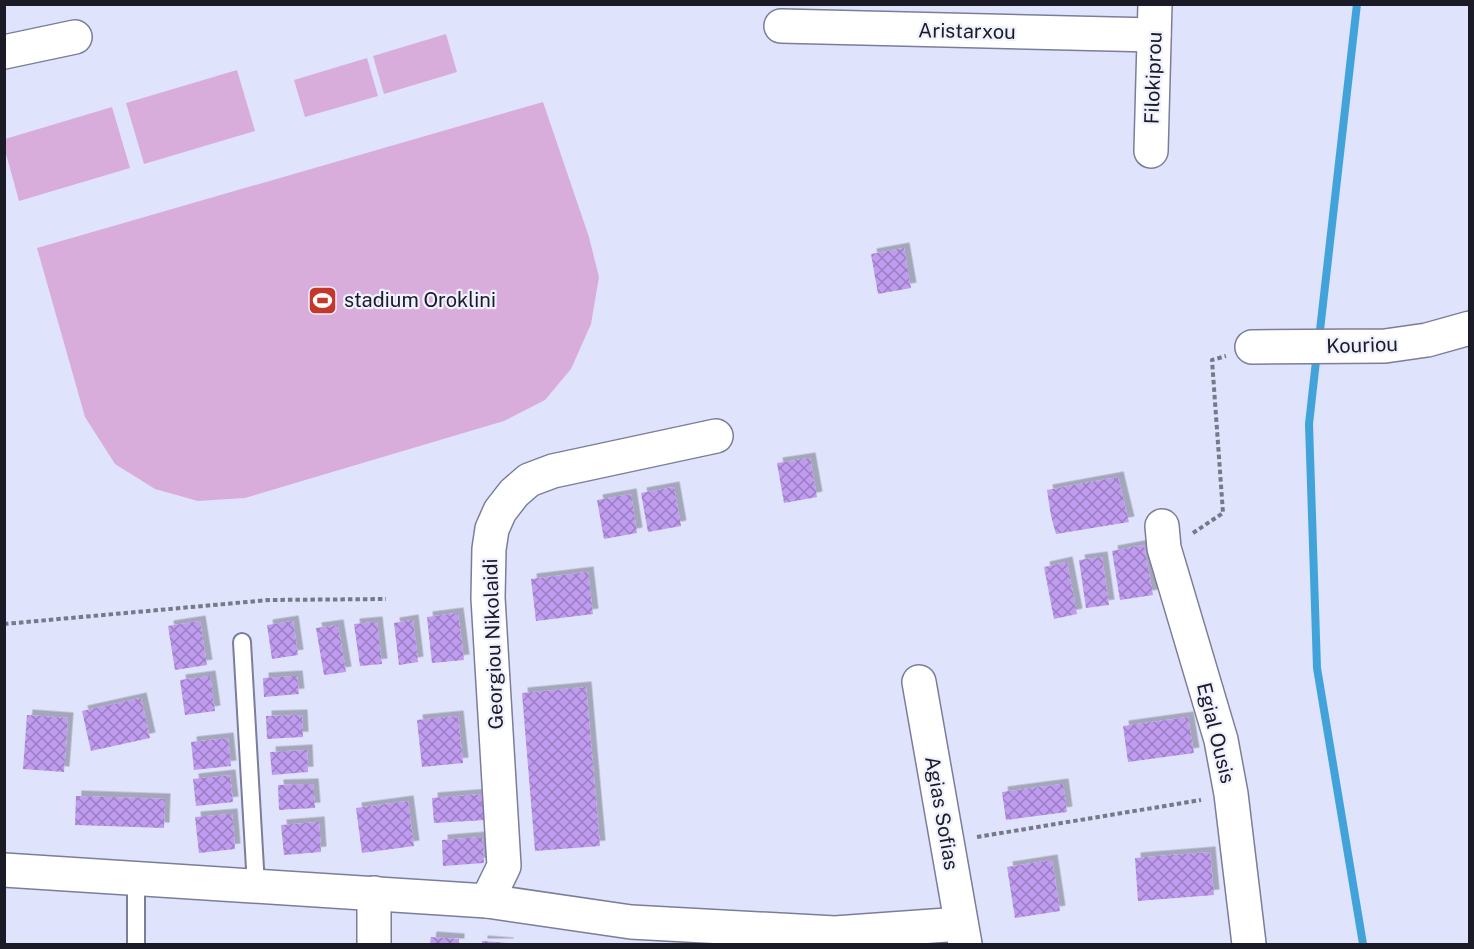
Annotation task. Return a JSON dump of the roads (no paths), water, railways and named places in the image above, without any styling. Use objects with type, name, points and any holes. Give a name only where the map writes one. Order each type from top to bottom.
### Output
[{"type":"street","name":"Aristarxou","points":[[781,26],[1154,20]]},
{"type":"street","name":"Filokiprou","points":[[1151,151],[1154,20]]},
{"type":"street","points":[[4,52],[75,37]]},
{"type":"street","name":"Kouriou","points":[[1252,347],[1385,346],[1427,340],[1470,328]]},
{"type":"street","name":"Georgiou Nikolaidi","points":[[487,901],[504,866],[488,598],[489,549],[492,529],[500,511],[514,493],[529,480],[553,471],[716,435]]},
{"type":"street","name":"Egial Ousis","points":[[1164,539],[1221,740],[1231,795],[1248,945]]},
{"type":"street","name":"Agias Sofias","points":[[919,682],[963,934]]},
{"type":"street","points":[[4,870],[487,901],[631,922],[835,939],[963,934]]},
{"type":"street","points":[[374,893],[374,945]]},
{"type":"lane","points":[[242,642],[256,886]]},
{"type":"lane","points":[[136,878],[136,945]]},
{"type":"waterway","points":[[1319,339],[1357,4]]},
{"type":"waterway","points":[[1317,352],[1309,424],[1317,668],[1363,944]]},
{"type":"place","name":"stadium Oroklini","points":[[323,300]]}]
